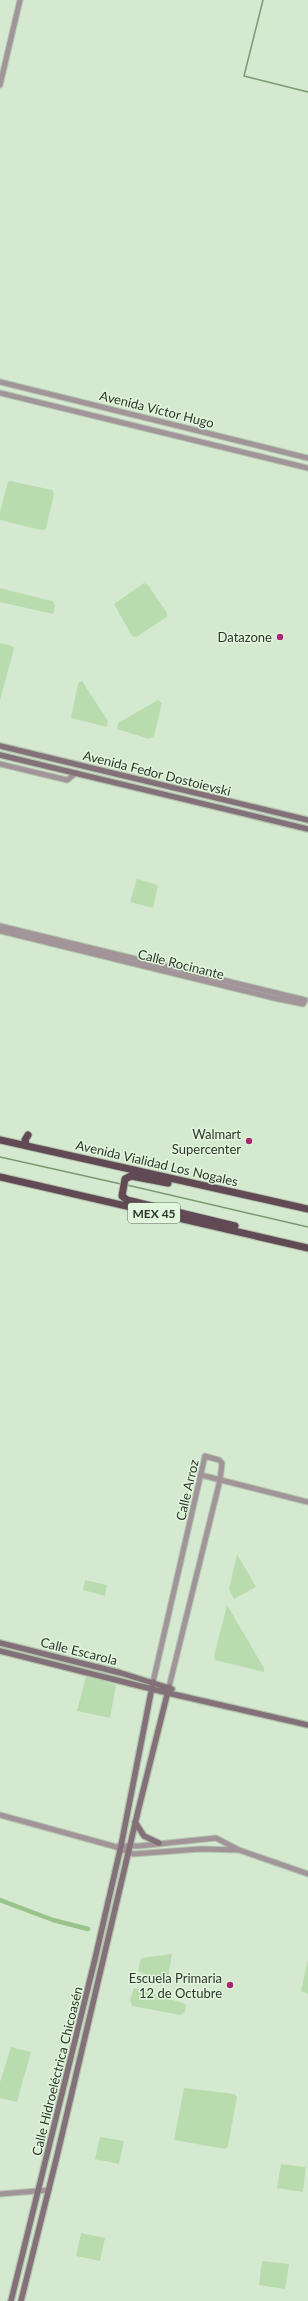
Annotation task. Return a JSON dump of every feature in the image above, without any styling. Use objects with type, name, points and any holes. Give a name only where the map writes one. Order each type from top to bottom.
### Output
[{"type":"highway","points":[[26,1145],[25,1140],[28,1135]]},
{"type":"highway","name":"Avenida Vialidad Los Nogales","points":[[0,1140],[308,1209]]},
{"type":"highway","points":[[250,1233],[222,1222],[127,1200],[122,1195],[125,1179],[134,1176],[218,1194],[253,1197]]},
{"type":"highway","name":"MEX 45","points":[[0,1178],[250,1233],[308,1248]]},
{"type":"main road","name":"Avenida Fedor Dostoievski","points":[[0,746],[308,820]]},
{"type":"main road","name":"Avenida Fedor Dostoievski","points":[[0,755],[308,829]]},
{"type":"main road","name":"Calle Escarola","points":[[0,1642],[152,1685]]},
{"type":"main road","name":"Calle Escarola","points":[[0,1651],[152,1685]]},
{"type":"main road","points":[[152,1685],[177,1693],[308,1725]]},
{"type":"main road","name":"Calle Arroz","points":[[120,1848],[152,1685]]},
{"type":"main road","name":"Calle Arroz","points":[[129,1854],[135,1822],[169,1690]]},
{"type":"main road","points":[[135,1822],[144,1836],[159,1843]]},
{"type":"main road","name":"Calle Hidroeléctrica Chicoasén","points":[[11,2301],[39,2190],[120,1848]]},
{"type":"main road","name":"Calle Hidroeléctrica Chicoasén","points":[[21,2301],[129,1854]]},
{"type":"street","points":[[0,85],[20,0]]},
{"type":"street","name":"Avenida Víctor Hugo","points":[[0,382],[308,458]]},
{"type":"street","name":"Avenida Víctor Hugo","points":[[0,393],[308,468]]},
{"type":"street","points":[[0,764],[67,780],[76,774]]},
{"type":"street","points":[[0,926],[54,941]]},
{"type":"street","points":[[0,932],[54,941]]},
{"type":"street","name":"Calle Rocinante","points":[[54,941],[304,1002]]},
{"type":"street","name":"Calle Arroz","points":[[152,1685],[205,1456],[213,1458],[222,1463],[220,1480],[169,1690]]},
{"type":"street","points":[[201,1475],[308,1502]]},
{"type":"street","points":[[0,1815],[120,1848],[129,1854],[137,1855],[200,1849],[239,1850]]},
{"type":"street","points":[[120,1848],[212,1838],[239,1850],[308,1874]]},
{"type":"street","points":[[0,2194],[49,2190]]},
{"type":"green space","points":[[10,481],[52,490],[54,494],[46,529],[40,530],[0,520],[0,512],[8,482]]},
{"type":"green space","points":[[144,583],[148,585],[167,613],[167,617],[136,637],[132,636],[114,604]]},
{"type":"green space","points":[[0,588],[52,601],[55,605],[53,614],[0,602]]},
{"type":"green space","points":[[0,643],[12,646],[14,649],[0,700]]},
{"type":"green space","points":[[82,681],[108,721],[107,727],[71,718],[78,683]]},
{"type":"green space","points":[[158,700],[162,703],[154,736],[149,739],[117,729],[118,723]]},
{"type":"green space","points":[[137,879],[158,885],[153,908],[130,902]]},
{"type":"green space","points":[[237,1554],[256,1587],[234,1599],[229,1589]]},
{"type":"green space","points":[[85,1580],[107,1585],[105,1596],[83,1590]]},
{"type":"green space","points":[[227,1605],[264,1668],[264,1672],[215,1660],[214,1656]]},
{"type":"green space","points":[[86,1676],[116,1685],[110,1718],[77,1711]]},
{"type":"green space","points":[[172,1954],[167,1984],[138,1971],[141,1958]]},
{"type":"green space","points":[[308,1959],[308,1994],[301,1991]]},
{"type":"green space","points":[[134,1988],[183,2003],[186,2005],[185,2012],[181,2015],[132,2006],[130,2000]]},
{"type":"green space","points":[[11,2047],[31,2052],[17,2102],[0,2098],[0,2082]]},
{"type":"green space","points":[[184,2088],[235,2094],[237,2097],[228,2146],[225,2149],[174,2140]]},
{"type":"green space","points":[[100,2137],[124,2141],[119,2164],[95,2159]]},
{"type":"green space","points":[[281,2164],[306,2167],[303,2192],[277,2188]]},
{"type":"green space","points":[[81,2233],[105,2238],[100,2261],[76,2256]]},
{"type":"green space","points":[[262,2261],[289,2264],[285,2289],[259,2285]]},
{"type":"waterway","points":[[263,0],[244,76],[308,92]]},
{"type":"waterway","points":[[0,1157],[121,1184]]},
{"type":"waterway","points":[[127,1185],[308,1227]]},
{"type":"waterway","points":[[0,1900],[53,1920],[88,1929]]},
{"type":"place","name":"Datazone","points":[[280,637]]},
{"type":"place","name":"Walmart Supercenter","points":[[249,1141]]},
{"type":"place","name":"Escuela Primaria 12 de Octubre","points":[[230,1985]]}]
